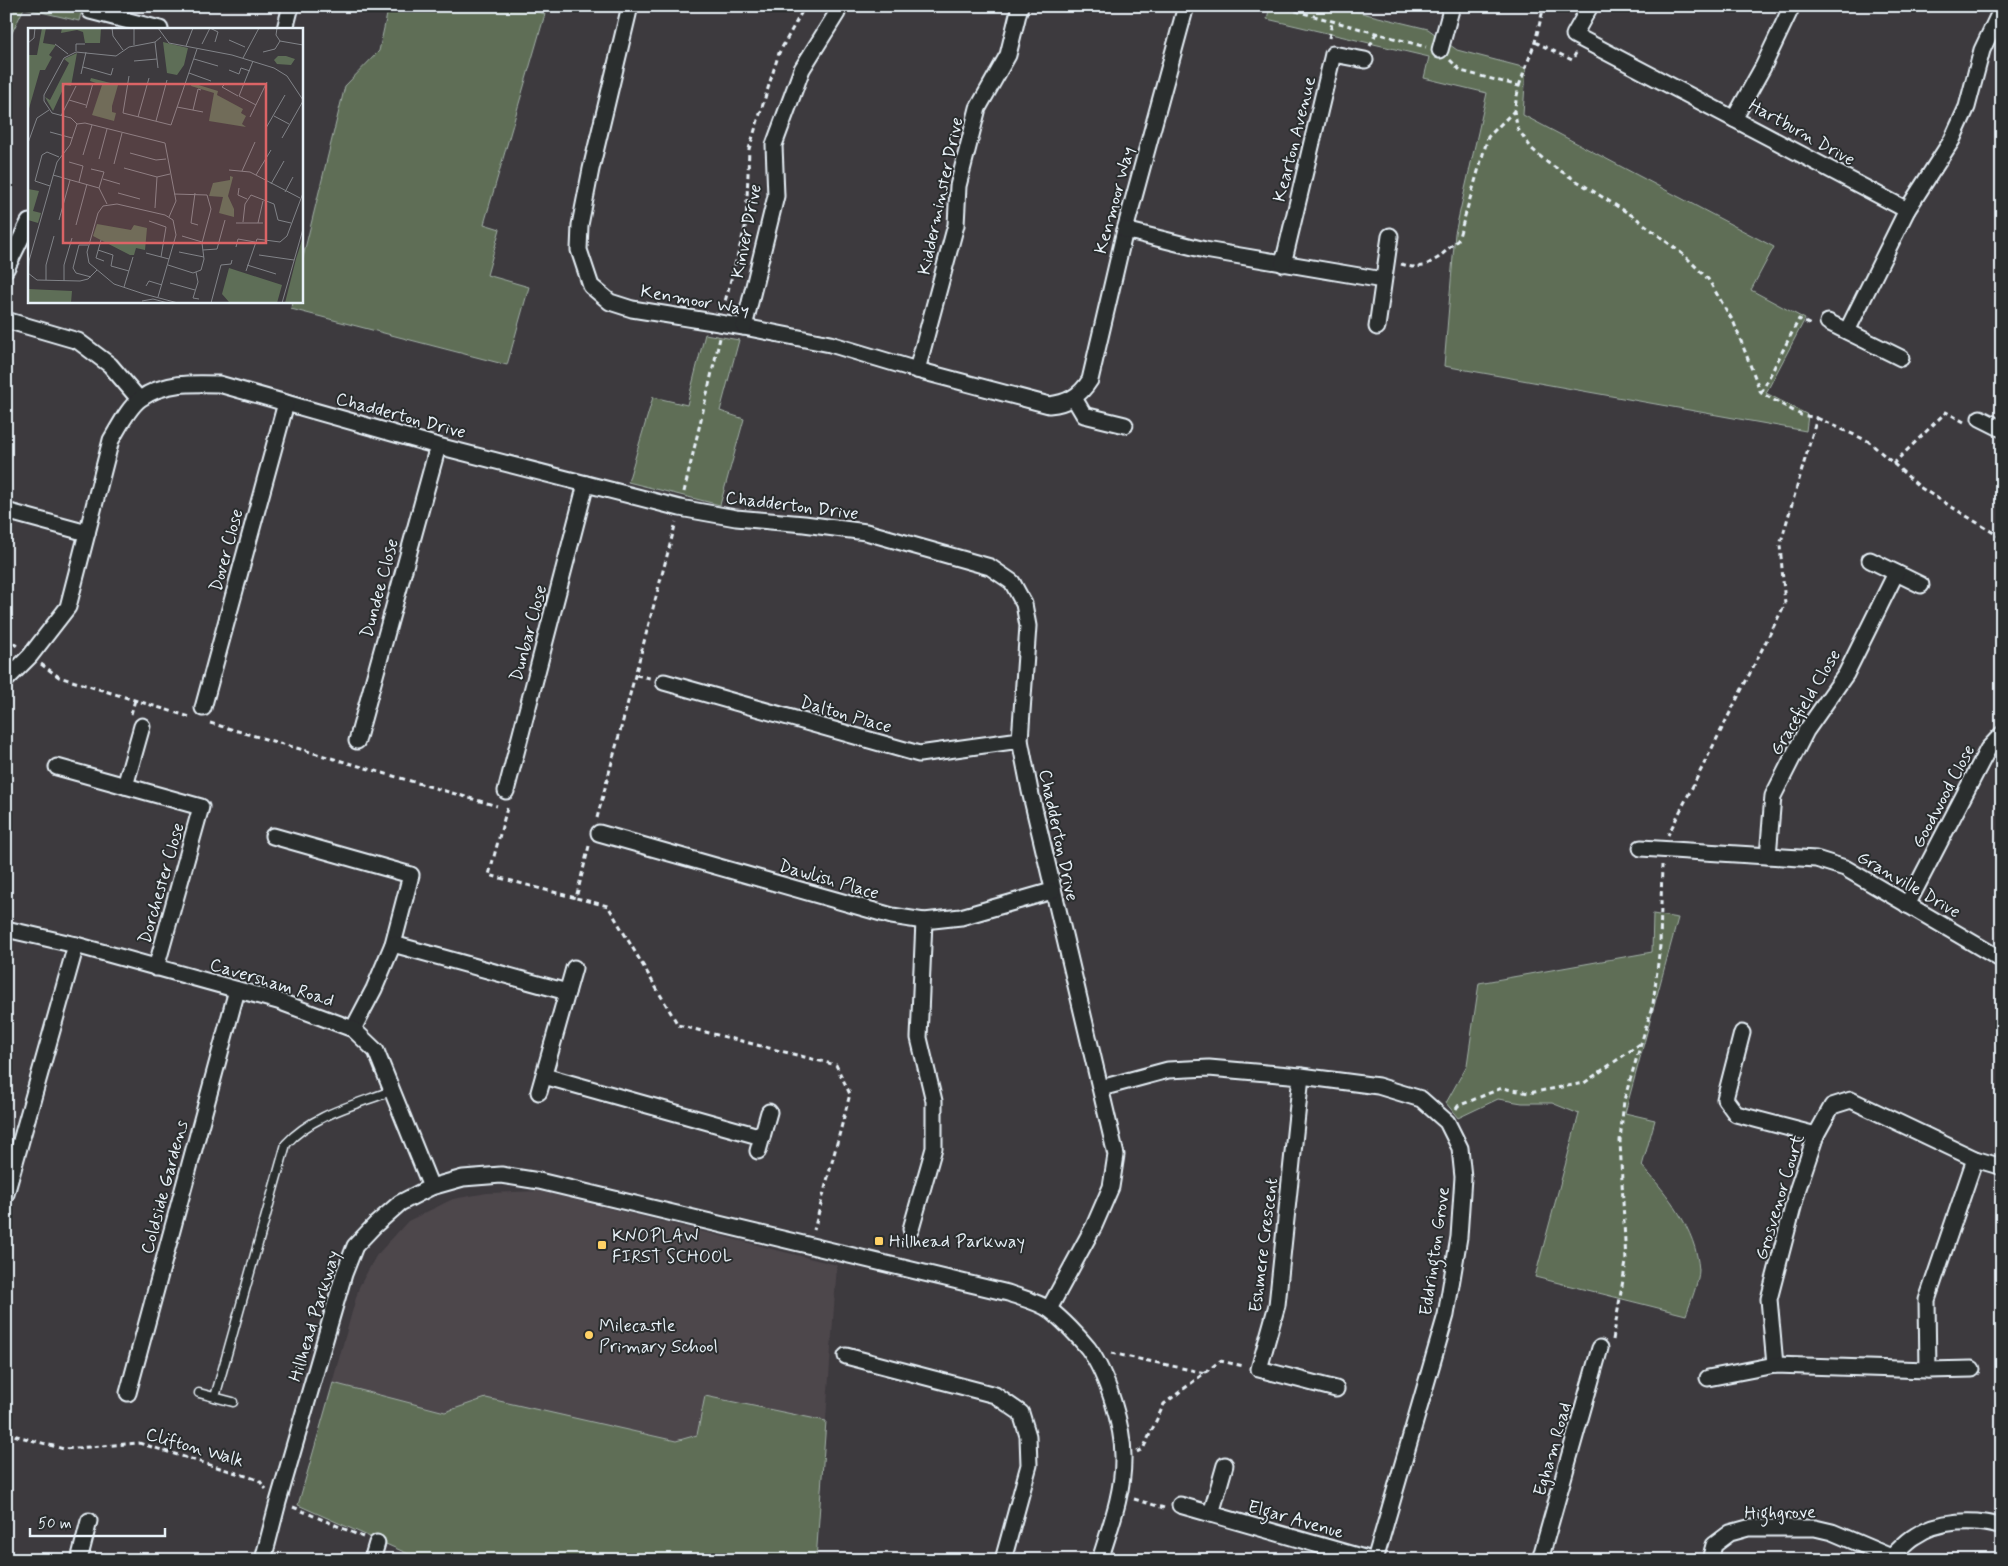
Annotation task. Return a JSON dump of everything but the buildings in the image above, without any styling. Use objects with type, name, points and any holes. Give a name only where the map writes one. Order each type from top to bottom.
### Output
[{"type":"street","points":[[285,28],[291,6]]},
{"type":"street","name":"Kenmoor Way","points":[[630,6],[591,169],[580,225],[579,250],[591,286],[610,302],[632,309],[744,327],[830,344],[1050,406],[1063,404],[1074,398],[1084,390],[1090,380],[1125,230],[1186,6]]},
{"type":"street","name":"Kinver Drive","points":[[744,327],[776,196],[774,145],[802,69],[837,13],[839,6]]},
{"type":"street","name":"Kidderminster Drive","points":[[917,370],[956,225],[958,186],[978,108],[1008,55],[1020,6]]},
{"type":"street","points":[[1440,50],[1452,6]]},
{"type":"street","name":"Hartburn Drive","points":[[1792,6],[1763,67],[1734,119],[1907,210]]},
{"type":"street","points":[[1588,8],[1574,35],[1734,119]]},
{"type":"street","points":[[1847,331],[1907,210],[1952,140],[1967,107],[1982,50],[2002,8]]},
{"type":"street","points":[[90,11],[125,25],[151,28]]},
{"type":"street","name":"Kearton Avenue","points":[[1283,264],[1334,54],[1364,60]]},
{"type":"street","points":[[6,269],[28,224]]},
{"type":"street","points":[[1125,230],[1205,250],[1384,280]]},
{"type":"street","points":[[1377,327],[1390,236]]},
{"type":"street","points":[[6,320],[78,341],[110,365],[140,399]]},
{"type":"street","points":[[1828,322],[1901,358]]},
{"type":"street","name":"Chadderton Drive","points":[[6,680],[30,656],[68,607],[111,440],[124,418],[140,399],[166,386],[191,383],[219,384],[438,446],[680,508],[736,518],[866,532],[990,567],[1012,582],[1024,604],[1028,626],[1020,740],[1052,891],[1116,1155],[1110,1187],[1094,1226],[1049,1309]]},
{"type":"street","points":[[1074,398],[1084,414],[1125,425]]},
{"type":"street","name":"Dover Close","points":[[197,712],[286,403]]},
{"type":"street","points":[[1975,421],[2002,429]]},
{"type":"street","name":"Dundee Close","points":[[357,741],[438,446]]},
{"type":"street","name":"Dunbar Close","points":[[506,791],[586,484]]},
{"type":"street","points":[[6,511],[87,532]]},
{"type":"street","points":[[1870,560],[1921,585]]},
{"type":"street","name":"Gracefield Close","points":[[1768,856],[1773,796],[1806,731],[1846,674],[1896,573]]},
{"type":"street","name":"Dalton Place","points":[[664,682],[919,754],[1020,740]]},
{"type":"street","points":[[125,786],[142,726]]},
{"type":"street","name":"Goodwood Close","points":[[1907,905],[1988,749],[2002,734]]},
{"type":"street","name":"Dorchester Close","points":[[57,767],[201,808],[156,968]]},
{"type":"street","name":"Dawlish Place","points":[[595,832],[892,916],[924,921],[961,917],[1052,891]]},
{"type":"street","points":[[273,836],[411,875],[393,944],[374,989],[352,1029]]},
{"type":"street","name":"Granville Drive","points":[[1641,848],[1816,859],[1845,868],[2002,960]]},
{"type":"street","points":[[911,1229],[934,1148],[934,1101],[919,1038],[924,921]]},
{"type":"street","name":"Caversham Road","points":[[6,929],[76,945],[278,1001],[352,1029],[376,1051],[431,1187]]},
{"type":"street","points":[[393,944],[567,992]]},
{"type":"street","points":[[6,1194],[76,945]]},
{"type":"street","points":[[539,1092],[574,968]]},
{"type":"street","name":"Coldside Gardens","points":[[128,1393],[238,990]]},
{"type":"street","points":[[1742,1033],[1725,1099],[1736,1114],[1816,1135]]},
{"type":"street","name":"Eddrington Grove","points":[[1101,1088],[1168,1070],[1209,1068],[1301,1076],[1378,1086],[1422,1099],[1447,1122],[1460,1148],[1463,1177],[1459,1237],[1446,1315],[1375,1560]]},
{"type":"street","points":[[544,1076],[760,1144],[769,1112]]},
{"type":"street","name":"Eshmere Crescent","points":[[1259,1369],[1277,1305],[1301,1076]]},
{"type":"street","name":"Grosvenor Court","points":[[1775,1365],[1769,1298],[1798,1188],[1816,1135],[1832,1106],[1851,1100],[1975,1159],[2002,1166]]},
{"type":"street","points":[[1928,1370],[1927,1300],[1975,1159]]},
{"type":"street","name":"Hillhead Parkway","points":[[263,1560],[344,1274],[355,1246],[400,1203],[431,1187],[463,1178],[501,1175],[539,1181],[1008,1292],[1049,1309],[1088,1348],[1103,1377],[1115,1407],[1123,1459],[1119,1495],[1100,1560]]},
{"type":"street","name":"Egham Road","points":[[1540,1560],[1600,1348]]},
{"type":"street","points":[[846,1356],[995,1395],[1021,1413],[1028,1436],[1029,1466],[1003,1560]]},
{"type":"street","points":[[1708,1378],[1775,1365],[1928,1370],[1972,1369]]},
{"type":"street","points":[[1259,1369],[1336,1389]]},
{"type":"street","points":[[1211,1514],[1225,1465]]},
{"type":"street","name":"Elgar Avenue","points":[[1180,1505],[1371,1560]]},
{"type":"street","points":[[78,1560],[90,1521]]},
{"type":"street","points":[[1891,1558],[1915,1535],[1945,1523],[1989,1523],[2002,1527]]},
{"type":"street","name":"Highgrove","points":[[1710,1560],[1714,1544],[1730,1533],[1748,1528],[1815,1528],[1832,1532],[1891,1558]]},
{"type":"street","points":[[372,1560],[377,1543]]},
{"type":"lane","points":[[215,1397],[286,1144],[297,1131],[310,1123],[391,1091]]},
{"type":"lane","points":[[199,1393],[234,1402]]},
{"type":"path","points":[[576,898],[680,508],[720,344],[721,314],[746,224],[750,149],[779,53],[805,6]]},
{"type":"path","points":[[1278,6],[1440,50],[1461,71],[1519,86]]},
{"type":"path","points":[[1544,6],[1535,42],[1519,86],[1514,111],[1518,129],[1532,149],[1548,163],[1636,218],[1685,256],[1708,279],[1734,323],[1761,393],[1801,415],[1817,418],[1868,441],[1921,488],[2002,538]]},
{"type":"path","points":[[1535,42],[1572,60],[1583,40]]},
{"type":"path","points":[[1386,261],[1412,267],[1424,266],[1438,258],[1458,240],[1488,138],[1514,111]]},
{"type":"path","points":[[1761,393],[1799,319],[1824,332],[1828,322]]},
{"type":"path","points":[[1893,464],[1946,412],[1975,421]]},
{"type":"path","points":[[1600,1348],[1615,1339],[1626,1262],[1620,1141],[1624,1100],[1653,1004],[1660,946],[1663,848],[1674,821],[1786,604],[1780,545],[1817,418]]},
{"type":"path","points":[[6,637],[59,677],[197,712]]},
{"type":"path","points":[[208,722],[507,808]]},
{"type":"path","points":[[506,791],[510,798],[488,875],[608,906],[678,1025],[836,1065],[850,1094],[810,1245]]},
{"type":"path","points":[[1447,1122],[1458,1106],[1502,1088],[1528,1093],[1584,1083],[1642,1044]]},
{"type":"path","points":[[1088,1348],[1205,1373]]},
{"type":"path","points":[[1123,1459],[1143,1450],[1164,1404],[1220,1361],[1259,1369]]},
{"type":"path","name":"Clifton Walk","points":[[6,1433],[64,1448],[139,1443],[259,1480],[278,1502]]},
{"type":"path","points":[[278,1502],[377,1543]]},
{"type":"shaded area","name":"Milecastle Primary School","points":[[539,1191],[837,1265],[816,1560],[422,1560],[298,1505],[359,1287],[376,1256],[408,1221],[453,1199],[487,1193]]},
{"type":"green space","points":[[6,6],[83,6],[79,21],[24,8],[6,45]]},
{"type":"green space","points":[[377,6],[518,6],[545,14],[484,224],[500,229],[487,275],[529,287],[507,365],[291,309],[292,302],[302,302],[302,261],[345,86],[379,51],[388,10]]},
{"type":"green space","points":[[1270,6],[1333,6],[1428,29],[1457,50],[1526,68],[1523,115],[1774,247],[1751,290],[1805,319],[1766,393],[1808,415],[1806,431],[1444,366],[1455,233],[1487,93],[1424,78],[1429,57],[1267,19]]},
{"type":"green space","points":[[705,334],[739,340],[720,411],[744,419],[720,505],[628,482],[653,397],[687,405]]},
{"type":"green space","points":[[1653,914],[1678,918],[1625,1113],[1655,1120],[1642,1166],[1671,1201],[1687,1227],[1697,1255],[1699,1275],[1686,1315],[1535,1277],[1579,1114],[1552,1103],[1522,1103],[1498,1099],[1458,1118],[1446,1103],[1467,1065],[1479,983],[1652,952]]},
{"type":"green space","points":[[333,1383],[445,1412],[486,1398],[676,1441],[697,1435],[705,1396],[826,1421],[816,1560],[422,1560],[298,1505]]},
{"type":"place","name":"Hillhead Parkway","points":[[879,1241]]},
{"type":"place","name":"KNOPLAW FIRST SCHOOL","points":[[602,1245]]},
{"type":"place","name":"Milecastle Primary School","points":[[589,1335]]}]
